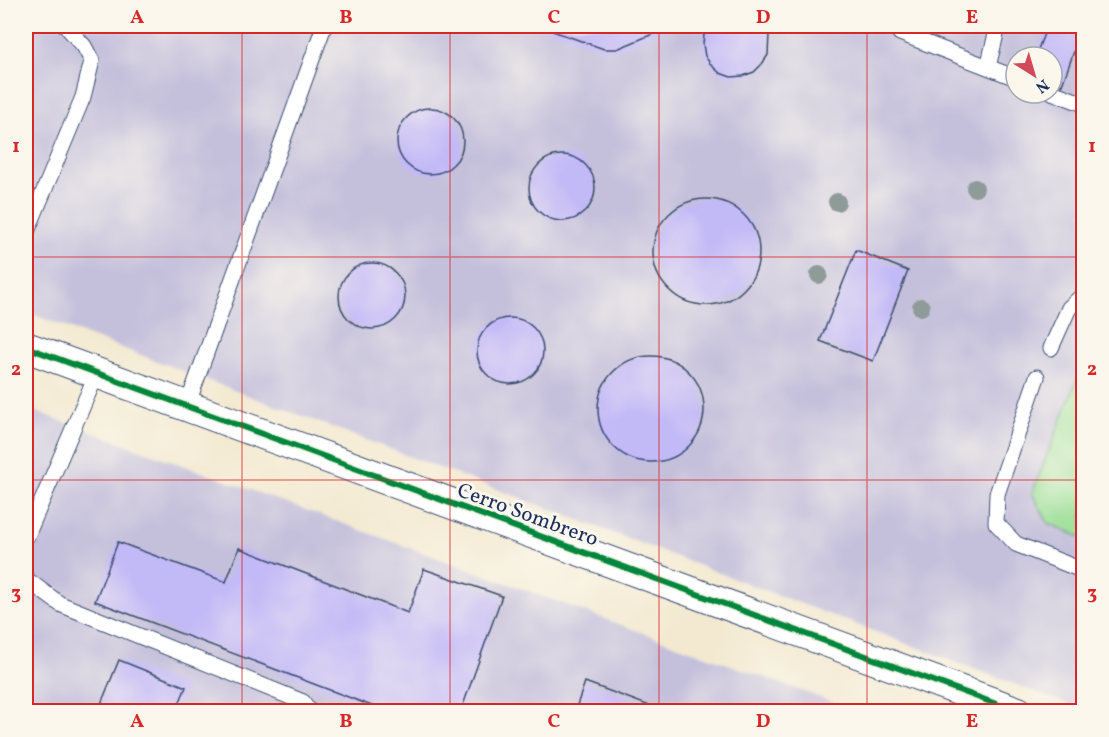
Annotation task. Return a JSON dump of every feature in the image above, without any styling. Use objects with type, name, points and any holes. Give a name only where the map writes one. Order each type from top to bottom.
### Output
[{"type":"street","name":"Cerro Sombrero","points":[[26,346],[1018,711]]},
{"type":"lane","points":[[26,234],[83,97],[92,61],[84,46],[66,26]]},
{"type":"lane","points":[[187,406],[324,26]]},
{"type":"lane","points":[[899,26],[900,33],[1004,73]]},
{"type":"lane","points":[[988,67],[998,26]]},
{"type":"lane","points":[[1064,97],[1083,104]]},
{"type":"lane","points":[[1051,348],[1069,308],[1083,294]]},
{"type":"lane","points":[[26,538],[97,373]]},
{"type":"lane","points":[[1037,377],[997,494],[996,523],[1016,544],[1083,571]]},
{"type":"lane","points":[[26,579],[60,604],[303,702],[310,711]]},
{"type":"shaded area","points":[[26,26],[1083,26],[1083,710],[26,312]]},
{"type":"shaded area","points":[[26,408],[857,711],[26,711]]},
{"type":"green space","points":[[1083,365],[1083,538],[1048,523],[1032,493]]},
{"type":"building","points":[[548,26],[672,26],[617,49],[604,49],[547,29]]},
{"type":"building","points":[[705,26],[765,26],[769,34],[768,55],[754,72],[731,77],[720,73],[705,56],[703,44]]},
{"type":"building","points":[[1047,26],[1083,26],[1064,79],[1064,45],[1040,45]]},
{"type":"building","points":[[423,108],[437,108],[449,113],[458,122],[463,141],[461,154],[454,165],[437,174],[423,174],[411,169],[402,160],[397,148],[397,134],[402,122],[411,113]]},
{"type":"building","points":[[555,155],[569,155],[581,160],[590,169],[595,188],[593,201],[586,212],[569,221],[555,221],[543,216],[534,207],[529,195],[529,181],[534,169],[543,160]]},
{"type":"building","points":[[706,199],[726,203],[744,214],[755,232],[759,252],[755,272],[744,290],[726,301],[706,305],[686,301],[668,290],[657,272],[653,252],[657,232],[668,214],[686,203]]},
{"type":"building","points":[[856,250],[908,271],[873,361],[820,341]]},
{"type":"building","points":[[365,263],[379,263],[391,268],[400,277],[405,296],[403,309],[396,320],[379,329],[365,329],[353,324],[344,315],[339,303],[339,289],[344,277],[353,268]]},
{"type":"building","points":[[503,318],[517,318],[529,323],[538,332],[543,351],[541,364],[534,375],[517,384],[503,384],[491,379],[482,370],[477,358],[477,344],[482,332],[491,323]]},
{"type":"building","points":[[651,356],[671,360],[688,372],[700,389],[704,409],[700,429],[688,446],[671,458],[651,462],[631,458],[614,446],[602,429],[598,409],[602,389],[614,372],[631,360]]},
{"type":"building","points":[[118,542],[226,582],[239,548],[408,613],[424,569],[502,596],[461,711],[385,711],[95,601]]},
{"type":"building","points":[[119,660],[186,687],[176,711],[98,711]]},
{"type":"building","points":[[585,682],[658,709],[658,711],[575,711]]},
{"type":"cycle path","points":[[26,347],[1018,712]]}]
